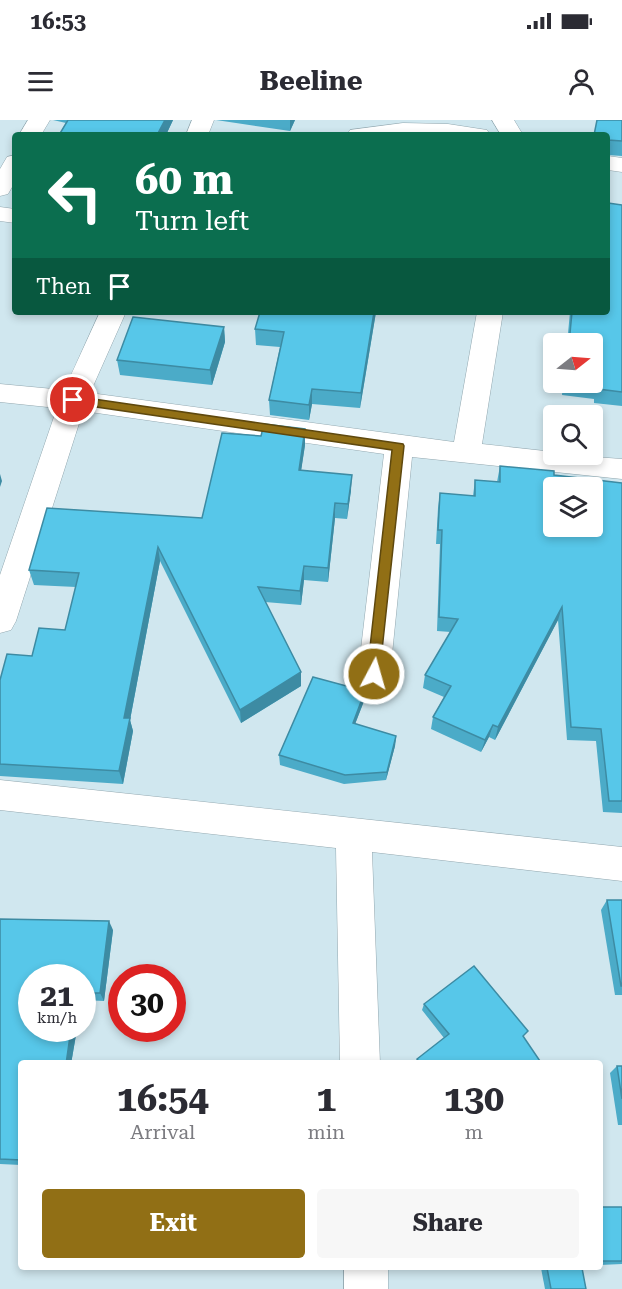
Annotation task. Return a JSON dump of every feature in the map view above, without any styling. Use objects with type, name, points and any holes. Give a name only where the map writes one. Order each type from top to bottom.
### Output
[{"type":"street","points":[[374,132],[445,129],[462,132]]},
{"type":"street","points":[[0,189],[12,167]]},
{"type":"street","points":[[0,621],[73,400],[112,315]]},
{"type":"street","points":[[466,454],[489,315]]},
{"type":"street","points":[[0,393],[73,400],[399,446],[622,469]]},
{"type":"street","points":[[374,674],[399,446]]},
{"type":"street","points":[[0,795],[622,864]]},
{"type":"street","points":[[354,834],[360,1060]]},
{"type":"street","points":[[366,1270],[366,1289]]},
{"type":"building","points":[[68,120],[165,120],[159,132],[61,132]]},
{"type":"building","points":[[597,120],[622,120],[622,141],[610,140],[610,132],[595,132]]},
{"type":"building","points":[[610,203],[622,205],[622,392],[603,390],[603,333],[570,333],[572,315],[610,315]]},
{"type":"building","points":[[259,315],[374,315],[361,393],[312,389],[309,405],[269,400],[284,332],[255,329]]},
{"type":"building","points":[[133,317],[224,327],[210,370],[117,360]]},
{"type":"building","points":[[264,424],[305,429],[299,470],[352,475],[348,504],[335,503],[328,568],[304,566],[300,591],[258,587],[301,672],[240,710],[158,547],[124,718],[130,718],[119,771],[0,764],[0,680],[7,654],[32,656],[39,628],[65,630],[79,573],[29,570],[47,508],[202,518],[222,433],[261,436]]},
{"type":"building","points":[[500,466],[554,471],[554,475],[571,477],[543,477],[543,537],[603,537],[603,481],[622,483],[622,801],[609,801],[601,729],[571,727],[562,607],[498,727],[493,725],[485,740],[433,717],[451,686],[425,675],[458,619],[439,617],[442,530],[438,530],[440,493],[475,496],[475,480],[500,482]]},
{"type":"building","points":[[313,677],[365,691],[353,723],[396,736],[387,772],[345,775],[279,755]]},
{"type":"building","points":[[607,900],[622,900],[622,986],[621,986]]},
{"type":"building","points":[[0,919],[109,921],[100,993],[96,993],[96,964],[18,964],[18,1042],[69,1042],[67,1060],[18,1060],[18,1160],[0,1159]]},
{"type":"building","points":[[474,966],[528,1031],[523,1036],[539,1060],[418,1060],[449,1034],[424,1004]]},
{"type":"building","points":[[617,1066],[622,1066],[622,1099]]},
{"type":"building","points":[[603,1207],[622,1207],[622,1261],[603,1261]]},
{"type":"building","points":[[547,1270],[582,1270],[586,1289],[551,1289]]},
{"type":"route","points":[[73,400],[399,446],[374,674]]}]
